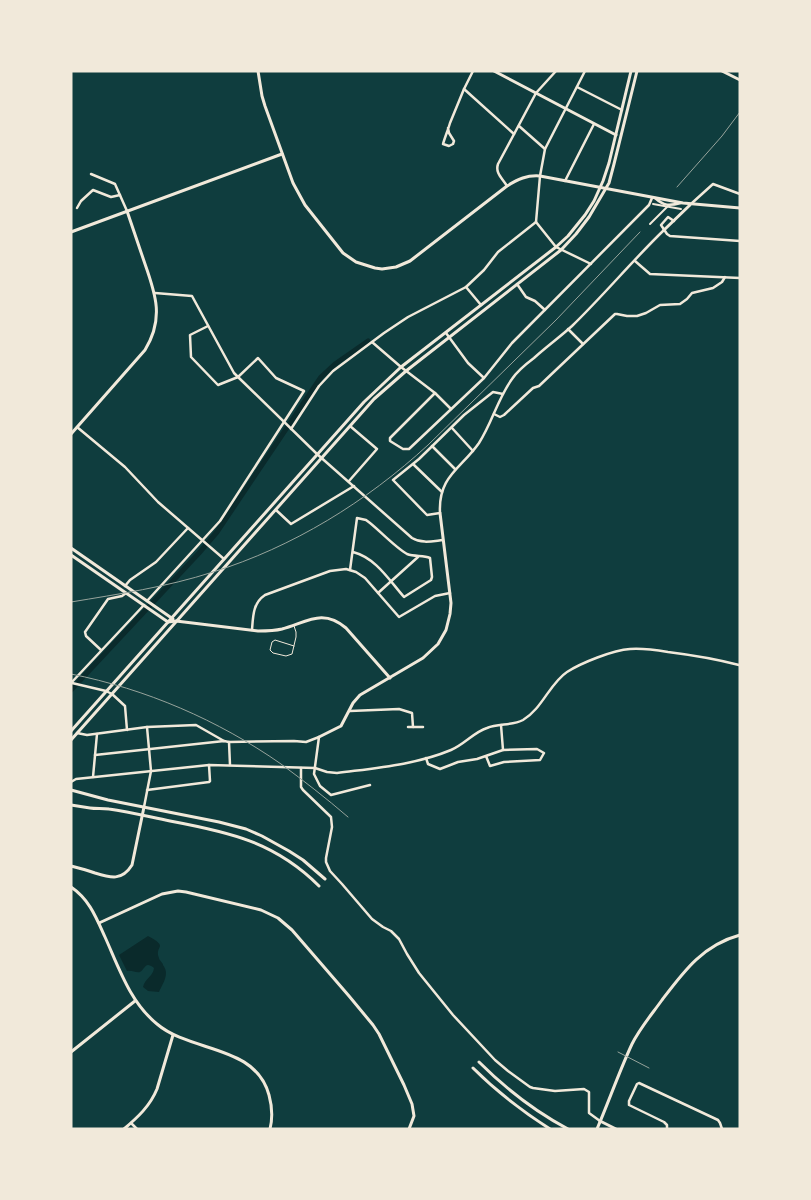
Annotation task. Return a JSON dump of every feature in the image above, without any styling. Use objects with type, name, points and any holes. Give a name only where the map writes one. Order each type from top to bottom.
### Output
[{"type":"street","points":[[258,71],[262,96],[293,182],[300,195],[337,246],[356,262],[375,268],[396,267],[410,261],[514,181],[530,176],[540,176],[653,198],[681,207]]},
{"type":"street","points":[[448,128],[454,141],[449,146],[443,144],[448,128],[473,71]]},
{"type":"street","points":[[494,71],[616,135]]},
{"type":"street","points":[[507,186],[496,168],[536,93],[556,71]]},
{"type":"street","points":[[584,71],[544,149],[536,222],[556,247],[591,264]]},
{"type":"street","points":[[71,731],[360,406],[401,367],[568,236],[591,206],[600,188],[609,163],[630,71]]},
{"type":"street","points":[[71,740],[374,399],[406,371],[561,250],[582,228],[606,189],[637,71]]},
{"type":"street","points":[[722,71],[740,80]]},
{"type":"street","points":[[576,87],[622,110]]},
{"type":"street","points":[[464,89],[514,134]]},
{"type":"street","points":[[565,181],[594,124]]},
{"type":"street","points":[[519,126],[544,149]]},
{"type":"street","points":[[71,232],[282,154]]},
{"type":"street","points":[[71,434],[144,350],[150,341],[157,318],[155,293],[127,212],[115,184],[91,174]]},
{"type":"street","points":[[77,733],[87,734],[146,727],[196,725],[228,742],[294,740],[306,742],[342,726],[356,698],[423,658],[441,640],[446,630],[451,603],[440,514],[442,492],[449,477],[473,451],[481,439],[503,394],[516,373],[568,329],[604,295],[689,204],[712,184],[740,194]]},
{"type":"street","points":[[77,208],[81,201],[93,190],[111,198],[120,195]]},
{"type":"street","points":[[434,393],[390,438],[390,441],[403,449],[409,449],[484,378],[512,344],[649,205],[653,198]]},
{"type":"street","points":[[653,204],[668,207],[681,207],[689,204],[740,208]]},
{"type":"street","points":[[650,224],[668,207]]},
{"type":"street","points":[[674,221],[668,217],[661,225],[670,236],[740,241]]},
{"type":"street","points":[[290,428],[325,378],[333,371],[416,312],[466,287],[484,270],[498,252],[536,222]]},
{"type":"street","points":[[635,261],[650,274],[740,278]]},
{"type":"street","points":[[494,414],[502,416],[533,388],[539,386],[615,314],[637,316],[660,306],[680,304],[692,293],[713,288],[725,278]]},
{"type":"street","points":[[517,284],[526,297],[535,301],[545,310]]},
{"type":"street","points":[[466,287],[481,305]]},
{"type":"street","points":[[155,293],[192,296],[234,373],[290,428],[321,458],[416,540],[424,542],[443,540]]},
{"type":"street","points":[[72,683],[204,542],[285,423],[304,391],[276,378],[258,358],[238,377],[218,385],[191,357],[190,335],[208,326]]},
{"type":"street","points":[[568,329],[583,344]]},
{"type":"street","points":[[446,332],[468,363],[484,378]]},
{"type":"street","points":[[372,342],[451,409]]},
{"type":"street","points":[[440,514],[427,515],[393,480],[413,464],[464,415],[493,392],[503,394]]},
{"type":"street","points":[[348,481],[377,450],[350,426]]},
{"type":"street","points":[[78,427],[125,467],[158,502],[224,559]]},
{"type":"street","points":[[451,428],[473,451]]},
{"type":"street","points":[[432,446],[455,469]]},
{"type":"street","points":[[413,464],[442,492]]},
{"type":"street","points":[[275,510],[291,524],[354,486]]},
{"type":"street","points":[[350,570],[357,518],[366,520],[407,554],[430,558],[431,580],[404,597],[375,563],[353,552]]},
{"type":"street","points":[[126,586],[130,580],[156,562],[188,528]]},
{"type":"street","points":[[71,548],[176,621]]},
{"type":"street","points":[[71,555],[168,622],[176,621],[252,630],[274,630],[318,618],[328,618],[341,624],[390,678]]},
{"type":"street","points":[[378,593],[419,557]]},
{"type":"street","points":[[91,568],[94,564]]},
{"type":"street","points":[[252,630],[255,607],[265,595],[330,571],[350,570],[362,575],[400,617],[436,596],[450,593]]},
{"type":"street","points":[[101,650],[86,636],[85,632],[108,599],[122,596],[126,593]]},
{"type":"street","points":[[71,782],[76,779],[208,765],[315,768],[337,773],[415,762],[461,746],[487,727],[525,719],[567,672],[618,651],[650,649],[739,665]]},
{"type":"street","points":[[72,683],[112,694],[125,706],[127,730]]},
{"type":"street","points":[[350,711],[399,709],[412,713],[413,727]]},
{"type":"street","points":[[501,725],[503,750]]},
{"type":"street","points":[[408,727],[423,726]]},
{"type":"street","points":[[71,866],[111,878],[123,875],[132,865],[151,771],[146,727]]},
{"type":"street","points":[[93,777],[97,733]]},
{"type":"street","points":[[319,737],[314,774],[320,786],[331,795],[370,785]]},
{"type":"street","points":[[95,754],[224,741]]},
{"type":"street","points":[[228,742],[230,765]]},
{"type":"street","points":[[426,758],[428,764],[440,769],[458,762],[477,759],[503,750],[537,749],[544,752],[540,760],[504,762],[490,766],[486,756]]},
{"type":"street","points":[[147,790],[209,782],[208,765]]},
{"type":"street","points":[[301,768],[303,790],[331,817],[332,827],[326,858],[330,871],[372,919],[383,928],[395,934],[428,985],[461,1024],[500,1065],[530,1087],[555,1091],[584,1089],[588,1092],[588,1113],[616,1129]]},
{"type":"street","points":[[71,790],[108,800],[237,826],[279,845],[303,860],[325,879]]},
{"type":"street","points":[[71,804],[142,815],[237,836],[266,848],[298,868],[319,886]]},
{"type":"street","points":[[202,827],[206,823],[203,818]]},
{"type":"street","points":[[71,887],[88,902],[128,988],[135,1001],[150,1018],[173,1035],[235,1056],[253,1068],[262,1079],[268,1092],[272,1107],[270,1129]]},
{"type":"street","points":[[99,923],[162,894],[178,891],[261,910],[278,918],[292,930],[374,1025],[412,1104],[414,1116],[409,1129]]},
{"type":"street","points":[[597,1129],[632,1046],[650,1016],[686,969],[699,956],[719,943],[740,934]]},
{"type":"street","points":[[71,1052],[135,1001]]},
{"type":"street","points":[[124,1129],[144,1110],[154,1097],[173,1035]]},
{"type":"street","points":[[479,1062],[524,1101],[568,1129]]},
{"type":"street","points":[[473,1068],[484,1080],[505,1097],[550,1129]]},
{"type":"street","points":[[667,1129],[667,1125],[664,1122],[629,1105],[629,1100],[637,1084],[642,1084],[718,1120],[722,1129]]},
{"type":"street","points":[[131,1123],[137,1129]]},
{"type":"lane","points":[[294,625],[297,635],[292,654],[286,656],[273,653],[270,650],[272,642],[275,640],[294,646]]},
{"type":"water","points":[[148,936],[160,945],[158,951],[159,959],[166,972],[159,992],[148,991],[143,987],[154,968],[147,965],[140,972],[127,971],[119,955]]},
{"type":"waterway","points":[[71,690],[217,532],[321,377],[335,364],[368,341]]},
{"type":"railway","points":[[677,187],[722,136],[740,112]]},
{"type":"railway","points":[[71,602],[178,582],[243,562],[300,536],[354,504],[428,445],[556,320],[640,232]]},
{"type":"railway","points":[[71,674],[99,680],[154,697],[207,720],[232,733],[281,764],[348,817]]},
{"type":"railway","points":[[618,1052],[649,1068]]}]
